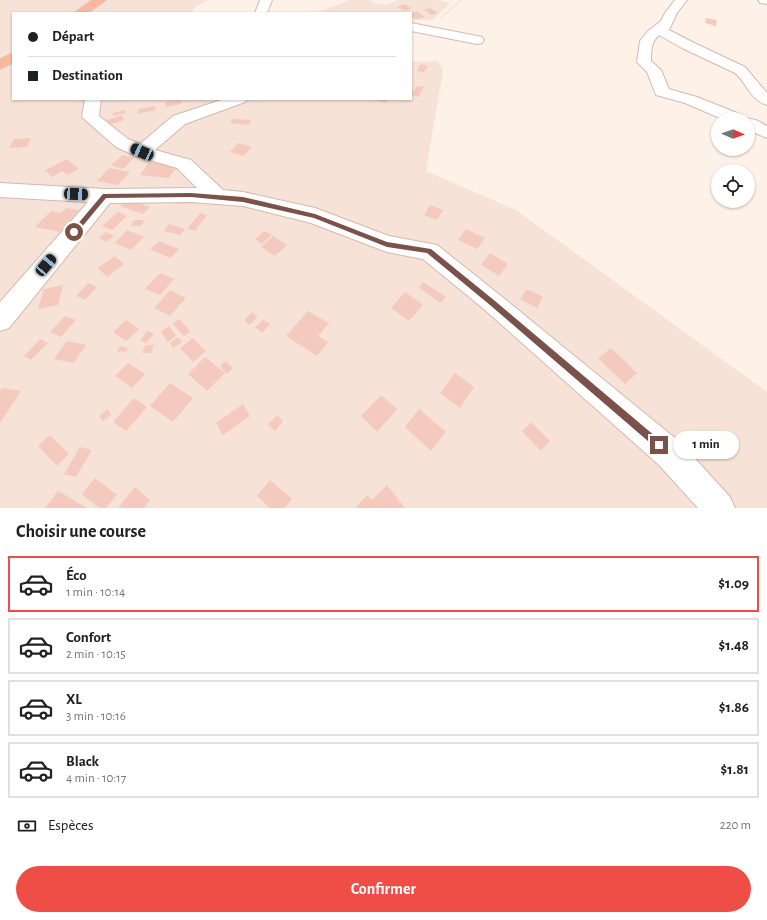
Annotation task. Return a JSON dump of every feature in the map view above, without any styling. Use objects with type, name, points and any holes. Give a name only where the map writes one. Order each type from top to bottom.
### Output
[{"type":"highway","points":[[82,12],[100,0]]},
{"type":"highway","points":[[0,65],[12,58]]},
{"type":"street","points":[[261,12],[266,0]]},
{"type":"street","points":[[681,0],[662,28],[652,34],[644,48],[644,62],[654,70],[662,92],[691,100],[719,112]]},
{"type":"street","points":[[412,27],[477,40]]},
{"type":"street","points":[[662,28],[663,32],[688,46],[725,62],[742,72],[751,86],[761,97],[767,100]]},
{"type":"street","points":[[93,100],[90,117],[122,142],[142,152],[184,164],[218,197]]},
{"type":"street","points":[[142,152],[179,120],[236,100]]},
{"type":"street","points":[[755,127],[767,133]]},
{"type":"street","points":[[0,190],[105,196],[191,195],[243,199],[315,216],[387,244],[428,251],[493,303],[670,454],[719,508]]},
{"type":"street","points":[[0,320],[105,196]]},
{"type":"path","points":[[427,29],[461,0]]},
{"type":"shaded area","points":[[0,0],[208,0],[194,8],[192,12],[12,12],[12,100],[412,100],[412,62],[438,61],[443,70],[426,171],[516,210],[767,392],[767,508],[0,508]]},
{"type":"shaded area","points":[[349,0],[370,0],[374,3],[385,5],[399,0],[438,0],[450,3],[432,20],[412,20],[412,12],[306,12],[321,11]]},
{"type":"building","points":[[404,4],[412,8],[406,11],[397,7]]},
{"type":"building","points":[[430,8],[438,13],[432,15],[424,10]]},
{"type":"building","points":[[417,11],[425,17],[416,19],[412,17],[412,13]]},
{"type":"building","points":[[706,18],[717,20],[716,26],[705,23]]},
{"type":"building","points":[[421,64],[428,66],[424,72],[417,71]]},
{"type":"building","points":[[417,86],[424,87],[418,97],[412,95]]},
{"type":"building","points":[[180,100],[181,104],[166,107],[166,102]]},
{"type":"building","points":[[373,100],[388,100],[386,103]]},
{"type":"building","points":[[155,106],[156,110],[138,114],[138,109]]},
{"type":"building","points":[[125,110],[126,113],[113,116],[113,113]]},
{"type":"building","points":[[122,115],[124,120],[109,125],[107,120]]},
{"type":"building","points":[[232,119],[251,120],[249,125],[230,123]]},
{"type":"building","points":[[31,138],[27,147],[9,148],[14,139]]},
{"type":"building","points":[[238,143],[252,147],[244,156],[230,152]]},
{"type":"building","points":[[123,155],[134,158],[123,169],[111,165]]},
{"type":"building","points":[[67,159],[79,169],[67,175],[62,171],[52,177],[45,170]]},
{"type":"building","points":[[149,162],[178,165],[169,178],[140,175]]},
{"type":"building","points":[[109,168],[130,172],[118,185],[97,181]]},
{"type":"building","points":[[127,199],[150,207],[143,214],[120,206]]},
{"type":"building","points":[[430,205],[443,210],[437,220],[424,215]]},
{"type":"building","points":[[66,208],[79,210],[60,232],[35,227],[51,211],[61,213]]},
{"type":"building","points":[[118,212],[127,216],[112,230],[102,226]]},
{"type":"building","points":[[200,213],[207,215],[195,231],[187,229]]},
{"type":"building","points":[[134,220],[144,220],[141,226],[131,226]]},
{"type":"building","points":[[169,224],[185,229],[180,235],[164,231]]},
{"type":"building","points":[[466,229],[485,238],[477,249],[458,240]]},
{"type":"building","points":[[127,230],[144,237],[131,250],[115,243]]},
{"type":"building","points":[[265,231],[272,235],[262,244],[255,239]]},
{"type":"building","points":[[106,232],[114,236],[107,242],[99,238]]},
{"type":"building","points":[[273,236],[287,245],[275,256],[261,247]]},
{"type":"building","points":[[159,241],[179,249],[170,258],[150,249]]},
{"type":"building","points":[[490,253],[508,264],[499,276],[481,265]]},
{"type":"building","points":[[115,256],[124,264],[107,277],[98,268]]},
{"type":"building","points":[[160,273],[174,279],[160,295],[145,289]]},
{"type":"building","points":[[423,282],[446,297],[441,303],[419,288]]},
{"type":"building","points":[[88,283],[97,287],[85,300],[76,296]]},
{"type":"building","points":[[63,285],[58,305],[38,309],[44,289]]},
{"type":"building","points":[[527,289],[543,297],[537,308],[520,299]]},
{"type":"building","points":[[170,290],[186,298],[170,316],[154,308]]},
{"type":"building","points":[[405,292],[423,305],[409,321],[391,308]]},
{"type":"building","points":[[308,311],[329,323],[318,336],[328,342],[317,356],[286,336]]},
{"type":"building","points":[[252,312],[258,317],[249,325],[244,320]]},
{"type":"building","points":[[65,316],[76,320],[61,337],[50,332]]},
{"type":"building","points":[[179,319],[190,331],[184,336],[173,324]]},
{"type":"building","points":[[126,320],[139,329],[126,341],[113,332]]},
{"type":"building","points":[[263,320],[270,324],[262,333],[255,327]]},
{"type":"building","points":[[169,326],[176,336],[168,342],[161,332]]},
{"type":"building","points":[[148,331],[154,334],[146,343],[140,340]]},
{"type":"building","points":[[178,337],[182,342],[173,348],[170,343]]},
{"type":"building","points":[[193,338],[206,351],[193,362],[180,348]]},
{"type":"building","points":[[40,339],[48,343],[31,360],[24,356]]},
{"type":"building","points":[[67,341],[86,345],[74,363],[54,359]]},
{"type":"building","points":[[146,345],[154,345],[151,353],[142,353]]},
{"type":"building","points":[[120,346],[128,348],[126,352],[117,351]]},
{"type":"building","points":[[611,348],[637,373],[625,384],[598,358]]},
{"type":"building","points":[[205,357],[225,373],[207,391],[188,374]]},
{"type":"building","points":[[226,361],[233,368],[227,374],[220,366]]},
{"type":"building","points":[[128,363],[145,374],[132,388],[115,376]]},
{"type":"building","points":[[455,373],[474,387],[460,408],[440,393]]},
{"type":"building","points":[[170,383],[193,398],[173,422],[150,406]]},
{"type":"building","points":[[2,388],[21,391],[0,423],[0,391]]},
{"type":"building","points":[[381,395],[397,409],[377,432],[361,416]]},
{"type":"building","points":[[134,398],[147,407],[126,431],[113,422]]},
{"type":"building","points":[[243,404],[250,416],[223,435],[216,423]]},
{"type":"building","points":[[108,409],[111,415],[103,421],[99,416]]},
{"type":"building","points":[[419,409],[446,432],[431,451],[405,427]]},
{"type":"building","points":[[277,415],[283,421],[275,431],[268,425]]},
{"type":"building","points":[[531,422],[550,441],[541,451],[522,431]]},
{"type":"building","points":[[50,435],[69,454],[57,466],[38,446]]},
{"type":"building","points":[[80,447],[92,450],[76,477],[64,474]]},
{"type":"building","points":[[95,478],[117,495],[106,508],[99,508],[82,494]]},
{"type":"building","points":[[270,480],[292,499],[285,508],[270,508],[257,496]]},
{"type":"building","points":[[387,485],[405,508],[355,508],[367,495],[372,500]]},
{"type":"building","points":[[135,487],[150,500],[144,508],[118,508]]},
{"type":"building","points":[[58,491],[87,508],[45,508]]},
{"type":"route","points":[[74,232],[105,196],[191,195],[243,199],[315,216],[387,244],[428,251],[493,303],[659,445]]}]
